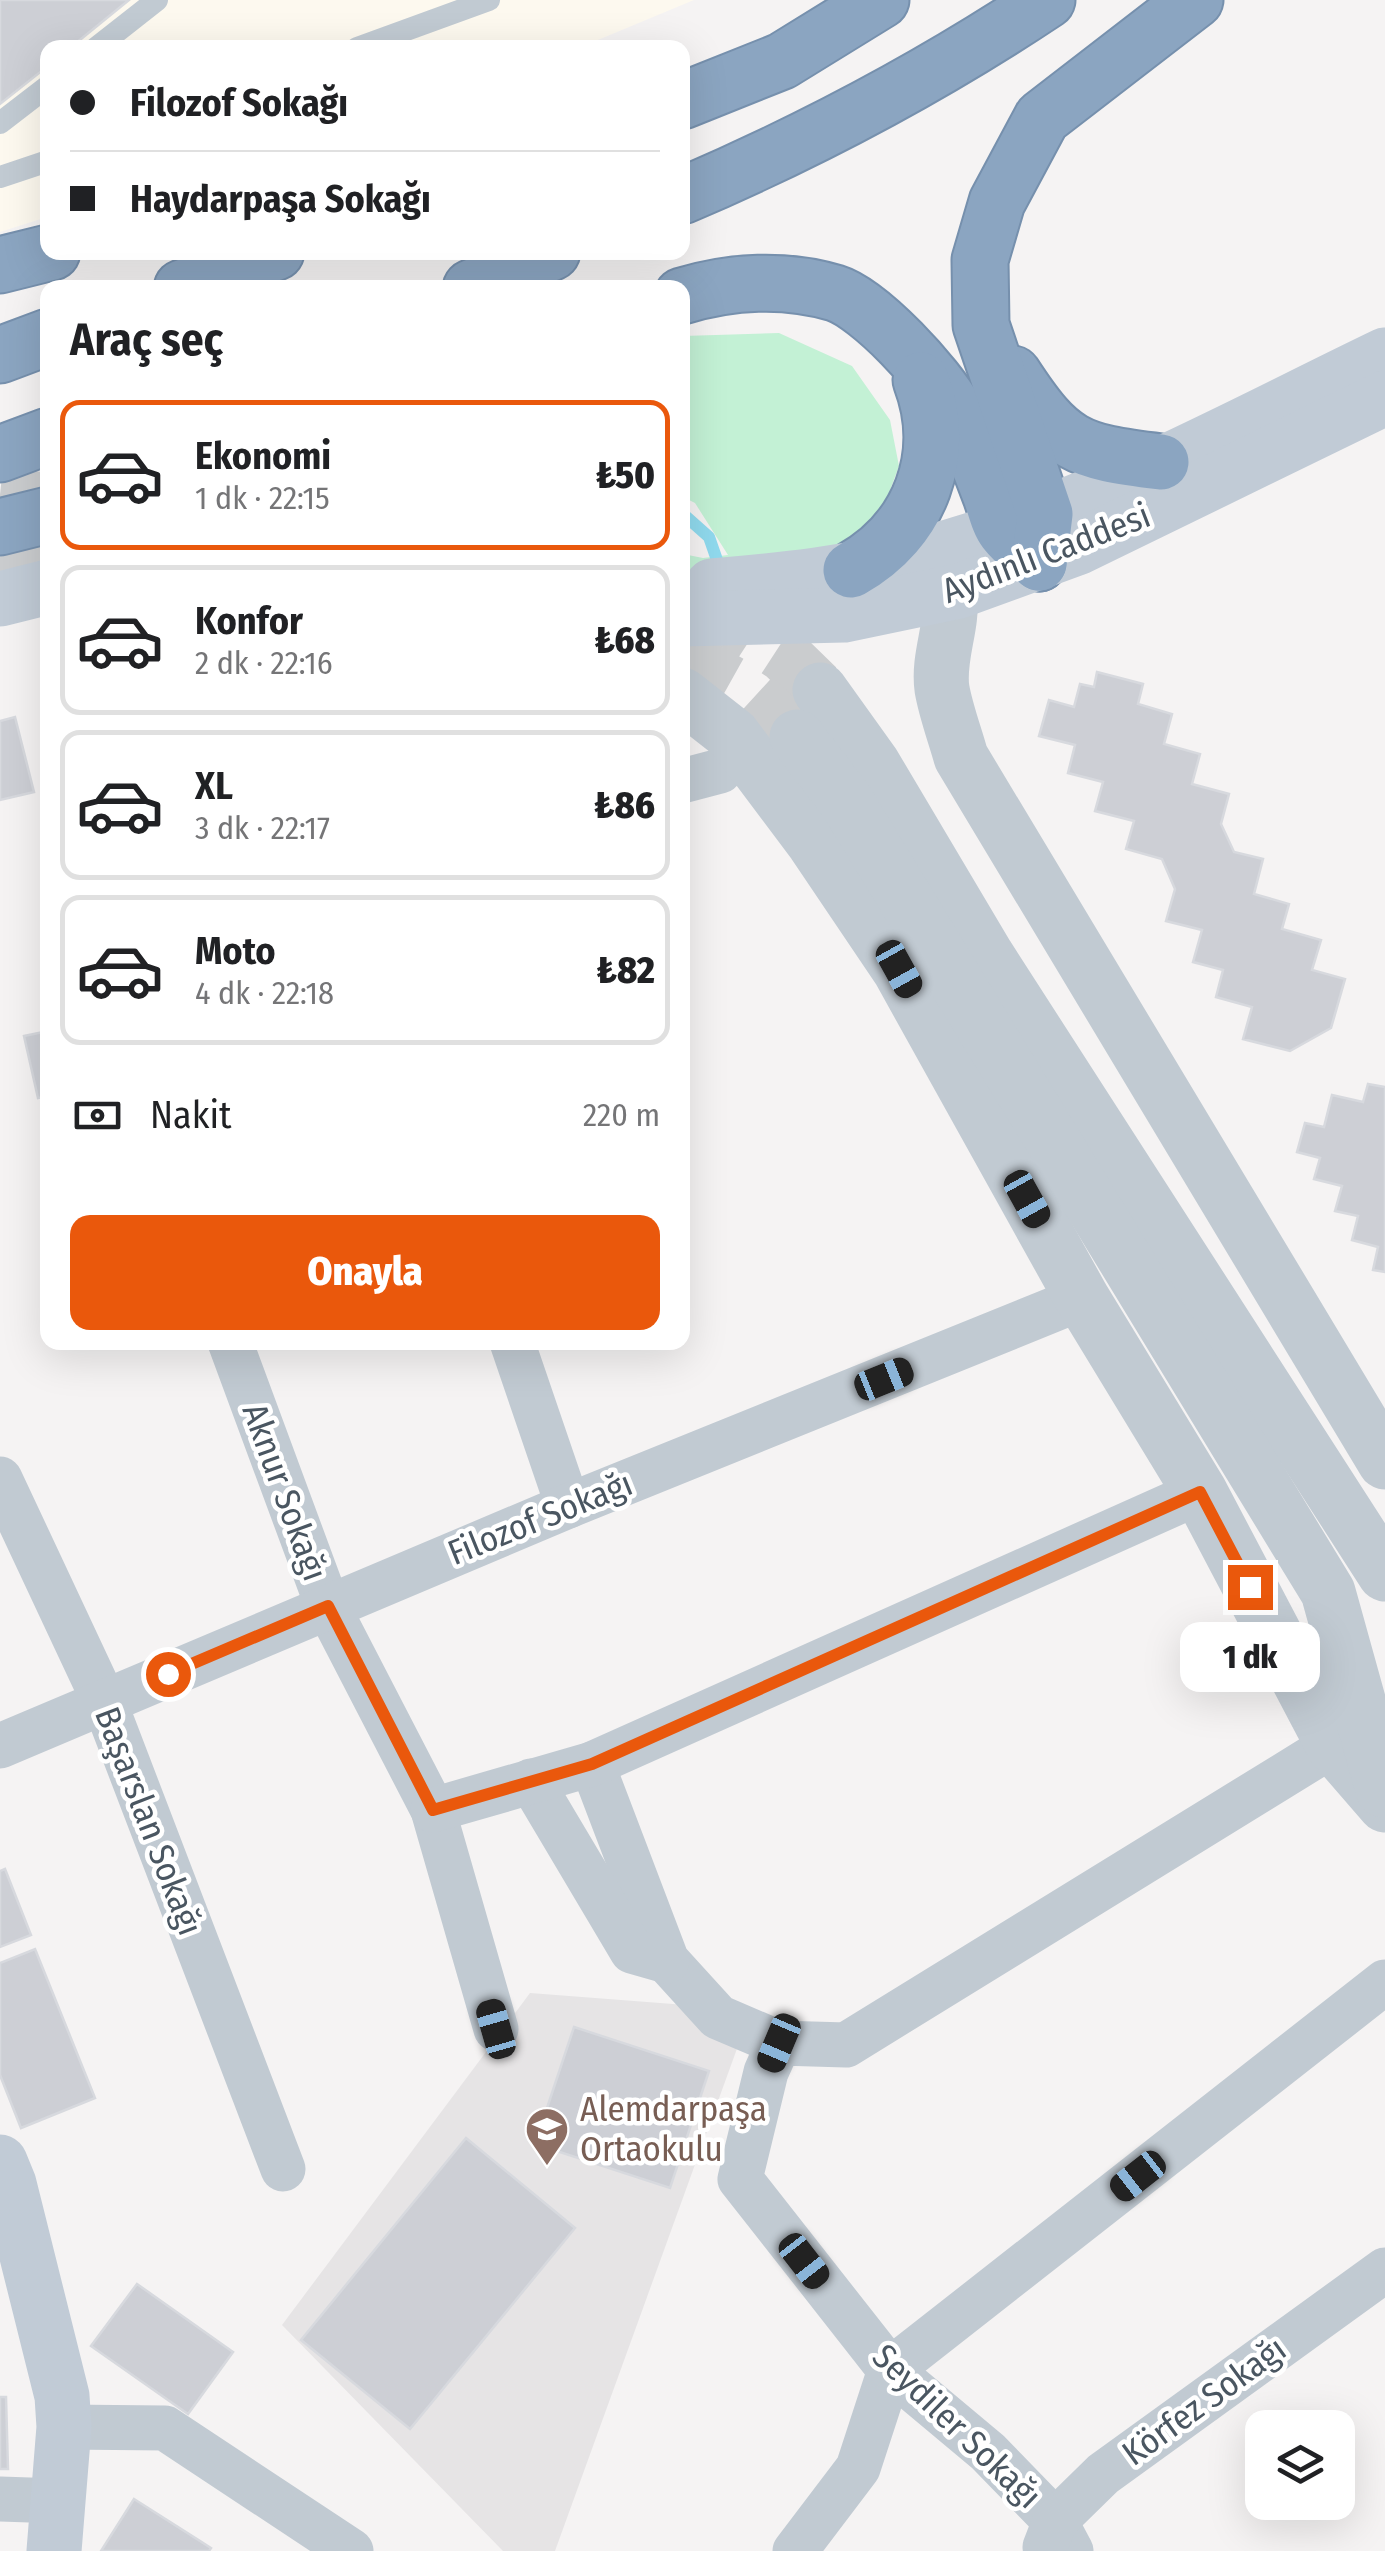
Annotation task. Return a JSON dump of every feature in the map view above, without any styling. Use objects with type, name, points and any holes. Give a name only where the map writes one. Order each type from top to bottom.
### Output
[{"type":"highway","points":[[690,57],[840,0]]},
{"type":"highway","points":[[690,98],[782,62],[882,0]]},
{"type":"highway","points":[[690,193],[820,130],[991,37],[1047,0]]},
{"type":"highway","points":[[1029,535],[981,325],[980,260],[993,216],[1042,118],[1195,0]]},
{"type":"highway","points":[[203,280],[255,260]]},
{"type":"highway","points":[[489,280],[534,260]]},
{"type":"highway","points":[[690,294],[718,285],[758,283],[838,294],[904,346],[953,407],[1029,535]]},
{"type":"highway","points":[[981,325],[1043,420],[1066,439],[1111,456],[1161,462]]},
{"type":"highway","points":[[0,355],[40,341]]},
{"type":"highway","points":[[852,570],[895,538],[918,503],[930,465],[933,440],[928,401],[904,346]]},
{"type":"highway","points":[[0,454],[40,439]]},
{"type":"highway","points":[[0,527],[40,517]]},
{"type":"main road","name":"Aydınlı Caddesi","points":[[690,619],[879,611],[934,575],[1029,535],[1161,462],[1385,356]]},
{"type":"main road","name":"Aydınlı Caddesi","points":[[1029,535],[1112,532],[1385,398]]},
{"type":"main road","name":"Aydınlı Caddesi","points":[[690,587],[788,580],[852,570],[934,575]]},
{"type":"main road","points":[[0,599],[40,589]]},
{"type":"main road","points":[[0,2162],[9,2184],[62,2396],[64,2427],[56,2526]]},
{"type":"street","points":[[934,575],[942,686],[960,757],[1385,1462]]},
{"type":"street","points":[[690,701],[733,735],[814,842],[899,969],[1082,1298],[1200,1492],[1333,1744],[1385,1801]]},
{"type":"street","points":[[1385,1574],[987,956],[873,764],[808,714],[846,801],[1328,1592],[1385,1801]]},
{"type":"street","name":"Filozof Sokağı","points":[[0,1746],[568,1506],[1082,1298]]},
{"type":"street","name":"Aknur Sokağı","points":[[233,1350],[328,1606],[433,1810],[496,2029]]},
{"type":"street","points":[[515,1350],[568,1506]]},
{"type":"street","name":"Başarslan Sokağı","points":[[0,1478],[104,1701],[283,2170]]},
{"type":"street","points":[[433,1810],[592,1764],[1200,1492]]},
{"type":"street","points":[[592,1764],[667,1960],[718,2017],[779,2043],[846,2045],[1333,1744]]},
{"type":"street","points":[[531,1782],[632,1951],[667,1960]]},
{"type":"street","points":[[795,2551],[858,2468],[890,2370],[1385,1982]]},
{"type":"street","name":"Seydiler Sokağı","points":[[779,2043],[766,2072],[740,2179],[890,2370],[988,2452],[1057,2541]]},
{"type":"street","name":"Körfez Sokağı","points":[[1057,2541],[1103,2474],[1385,2270]]},
{"type":"street","points":[[64,2427],[165,2428],[351,2551]]},
{"type":"street","points":[[0,2500],[56,2526]]},
{"type":"lane","points":[[106,40],[157,0]]},
{"type":"lane","points":[[380,40],[489,0]]},
{"type":"lane","points":[[0,123],[40,92]]},
{"type":"lane","points":[[0,177],[40,164]]},
{"type":"shaded area","points":[[0,0],[694,0],[598,40],[40,40],[40,219],[0,232]]},
{"type":"shaded area","name":"Alemdarpaşa Ortaokulu","points":[[530,1993],[751,2010],[555,2551],[503,2551],[282,2325]]},
{"type":"green space","points":[[779,333],[852,366],[890,420],[899,466],[875,531],[834,566],[690,575],[690,555],[728,555],[690,500],[690,336]]},
{"type":"building","points":[[0,0],[129,0],[80,40],[40,40],[40,72],[0,104]]},
{"type":"building","points":[[1097,672],[1143,684],[1138,704],[1172,714],[1164,744],[1200,754],[1192,784],[1229,794],[1221,824],[1234,852],[1263,859],[1254,894],[1289,904],[1282,929],[1321,940],[1312,970],[1345,979],[1331,1028],[1290,1051],[1243,1039],[1252,1007],[1216,997],[1223,970],[1193,962],[1202,930],[1166,921],[1175,889],[1162,859],[1126,849],[1134,821],[1095,811],[1103,782],[1068,773],[1075,745],[1039,736],[1049,700],[1074,707],[1080,684],[1094,687]]},
{"type":"building","points":[[15,717],[34,792],[0,800],[0,721]]},
{"type":"building","points":[[40,1033],[40,1098],[38,1098],[24,1036]]},
{"type":"building","points":[[1368,1084],[1385,1087],[1385,1272],[1373,1270],[1378,1247],[1352,1240],[1358,1216],[1335,1211],[1342,1186],[1314,1179],[1320,1158],[1297,1152],[1305,1123],[1324,1127],[1332,1095],[1363,1102]]},
{"type":"building","points":[[5,1869],[31,1935],[0,1947],[0,1871]]},
{"type":"building","points":[[35,1949],[95,2098],[21,2128],[0,2075],[0,1963]]},
{"type":"building","points":[[574,2027],[709,2071],[670,2188],[535,2144]]},
{"type":"building","points":[[466,2138],[575,2228],[410,2429],[301,2340]]},
{"type":"building","points":[[137,2284],[233,2352],[188,2414],[91,2346]]},
{"type":"building","points":[[0,2397],[6,2397],[8,2469],[0,2469]]},
{"type":"building","points":[[134,2499],[211,2548],[101,2551]]},
{"type":"waterway","points":[[690,520],[709,537],[717,560]]},
{"type":"tunnel","points":[[0,495],[40,499]]},
{"type":"tunnel","points":[[0,558],[40,562]]},
{"type":"tunnel","points":[[707,605],[784,655],[820,690]]},
{"type":"tunnel","points":[[690,660],[750,694],[797,737]]},
{"type":"place","name":"Alemdarpaşa Ortaokulu","points":[[547,2167]]},
{"type":"route","points":[[168,1674],[328,1606],[433,1810],[592,1764],[1200,1492],[1250,1587]]}]
